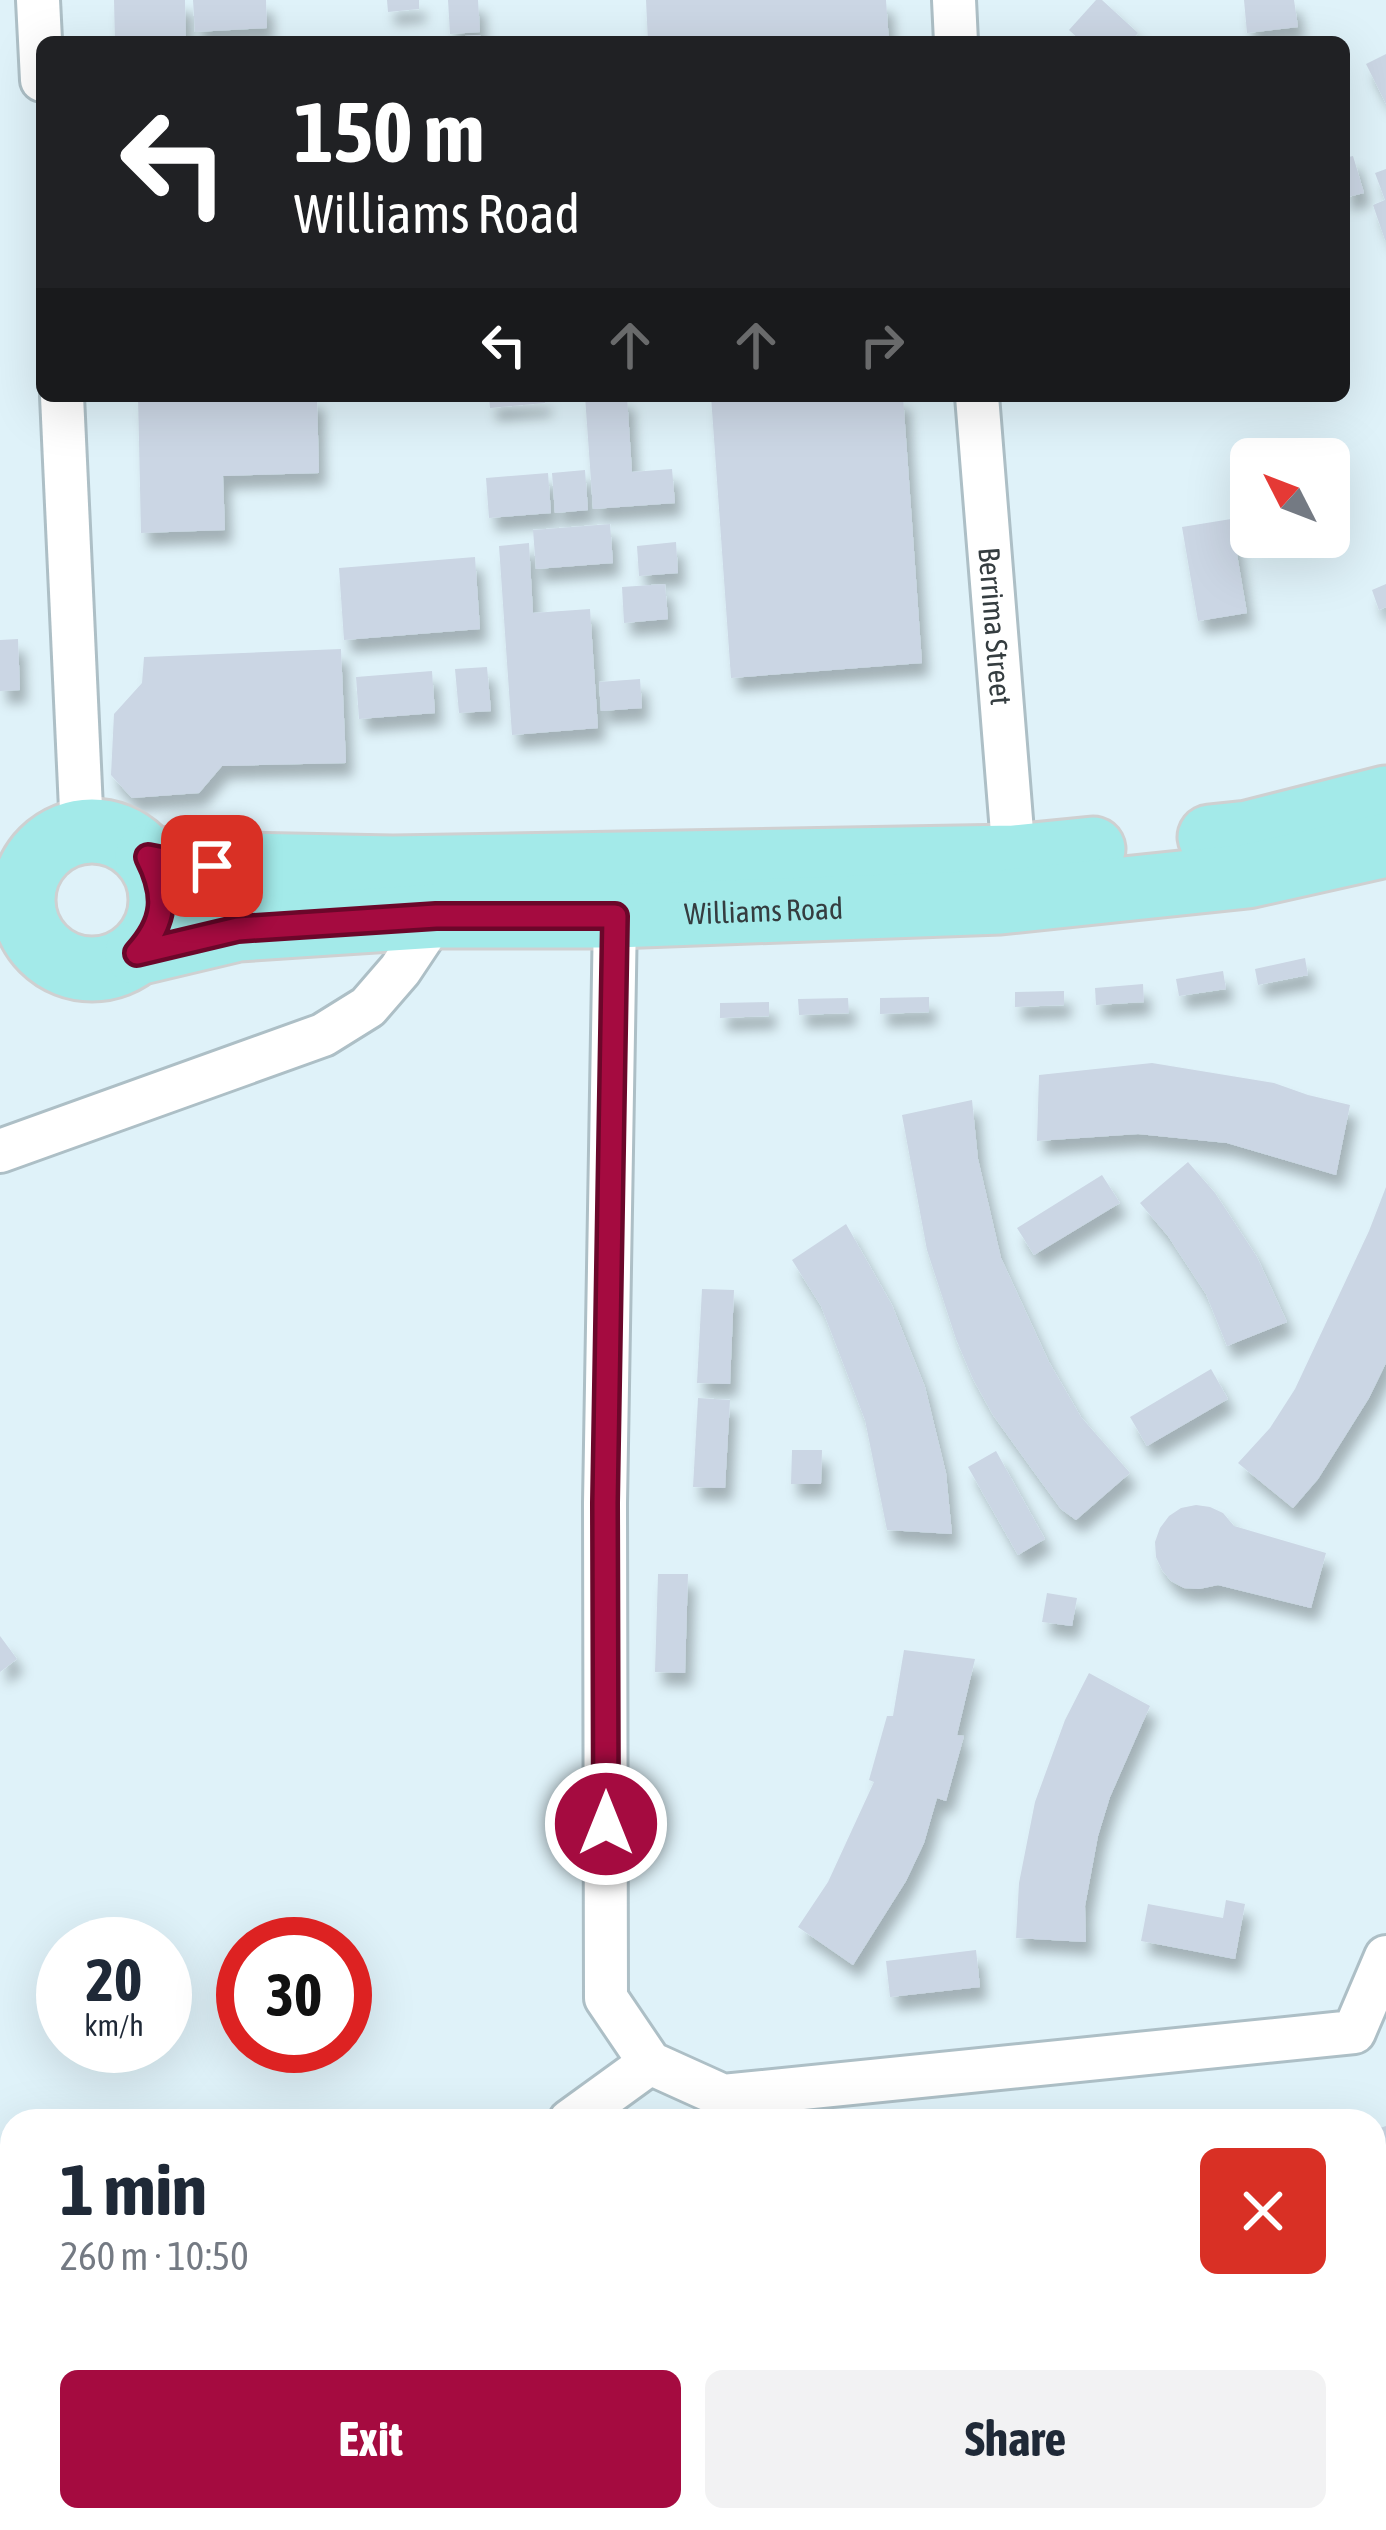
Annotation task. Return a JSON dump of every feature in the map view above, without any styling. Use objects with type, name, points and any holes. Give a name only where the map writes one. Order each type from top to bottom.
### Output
[{"type":"main road","name":"Williams Road","points":[[1386,798],[1248,833],[1014,857],[394,868],[184,864],[148,857],[118,836],[38,853],[22,902],[28,927],[21,948],[88,970],[238,929],[436,916],[615,916],[1000,902],[1247,876],[1386,845]]},
{"type":"main road","points":[[137,953],[152,937],[159,918],[161,897],[148,857]]},
{"type":"street","points":[[954,0],[956,36]]},
{"type":"street","points":[[38,853],[62,402]]},
{"type":"street","name":"Berrima Street","points":[[977,402],[1014,857]]},
{"type":"street","points":[[0,1151],[322,1035],[368,1006],[400,970],[436,916]]},
{"type":"street","points":[[615,916],[605,1503],[606,1998],[650,2063],[723,2096],[1354,2032],[1386,1957]]},
{"type":"street","points":[[587,2109],[650,2063]]},
{"type":"building","points":[[114,0],[185,0],[186,36],[115,36]]},
{"type":"building","points":[[193,0],[266,0],[267,28],[195,32]]},
{"type":"building","points":[[387,0],[419,0],[419,9],[388,12]]},
{"type":"building","points":[[448,0],[478,0],[480,32],[450,34]]},
{"type":"building","points":[[646,0],[886,0],[889,36],[648,36]]},
{"type":"building","points":[[1096,0],[1102,0],[1138,33],[1076,36],[1069,30]]},
{"type":"building","points":[[1244,0],[1294,0],[1298,27],[1247,33]]},
{"type":"building","points":[[1386,54],[1386,104],[1366,64]]},
{"type":"building","points":[[1350,157],[1364,193],[1350,196]]},
{"type":"building","points":[[1386,169],[1385,240],[1373,205],[1385,200],[1375,173]]},
{"type":"building","points":[[138,402],[317,402],[319,473],[223,476],[225,530],[141,533]]},
{"type":"building","points":[[490,402],[545,403],[490,408]]},
{"type":"building","points":[[585,402],[627,402],[632,472],[672,469],[675,503],[593,509]]},
{"type":"building","points":[[711,402],[903,402],[922,663],[731,678]]},
{"type":"building","points":[[585,470],[588,510],[555,513],[552,473]]},
{"type":"building","points":[[548,473],[551,513],[489,518],[486,478]]},
{"type":"building","points":[[1230,519],[1230,558],[1238,558],[1247,613],[1198,621],[1182,527]]},
{"type":"building","points":[[610,524],[613,563],[536,569],[533,530]]},
{"type":"building","points":[[676,542],[678,573],[639,576],[637,546]]},
{"type":"building","points":[[529,543],[533,613],[590,609],[598,728],[512,735],[499,546]]},
{"type":"building","points":[[475,557],[480,629],[344,640],[339,568]]},
{"type":"building","points":[[665,584],[668,619],[624,623],[622,587]]},
{"type":"building","points":[[1386,584],[1386,607],[1379,610],[1372,590]]},
{"type":"building","points":[[18,639],[20,690],[0,691],[0,640]]},
{"type":"building","points":[[341,649],[346,763],[222,766],[199,793],[132,798],[111,775],[114,714],[142,683],[144,657]]},
{"type":"building","points":[[487,667],[491,711],[459,713],[455,669]]},
{"type":"building","points":[[432,671],[435,713],[359,719],[356,677]]},
{"type":"building","points":[[640,679],[642,708],[601,711],[599,682]]},
{"type":"building","points":[[1305,958],[1308,975],[1258,985],[1255,969]]},
{"type":"building","points":[[1223,971],[1226,989],[1179,996],[1176,979]]},
{"type":"building","points":[[1143,984],[1144,1002],[1096,1005],[1095,988]]},
{"type":"building","points":[[1064,991],[1064,1005],[1015,1007],[1015,992]]},
{"type":"building","points":[[929,997],[929,1012],[880,1014],[880,998]]},
{"type":"building","points":[[848,998],[849,1013],[799,1015],[798,999]]},
{"type":"building","points":[[769,1002],[769,1016],[720,1018],[720,1003]]},
{"type":"building","points":[[1152,1063],[1274,1083],[1350,1105],[1336,1175],[1227,1143],[1138,1134],[1037,1141],[1039,1075]]},
{"type":"building","points":[[972,1100],[978,1159],[1001,1258],[1049,1362],[1081,1417],[1130,1473],[1076,1520],[1061,1509],[993,1415],[973,1379],[927,1250],[902,1115]]},
{"type":"building","points":[[1188,1162],[1215,1193],[1257,1257],[1287,1322],[1227,1346],[1206,1294],[1140,1203]]},
{"type":"building","points":[[1102,1175],[1120,1203],[1034,1255],[1017,1228]]},
{"type":"building","points":[[1386,1187],[1386,1363],[1318,1479],[1293,1508],[1238,1463],[1270,1428],[1295,1389]]},
{"type":"building","points":[[846,1224],[892,1305],[925,1387],[946,1473],[952,1534],[887,1530],[865,1420],[821,1306],[792,1260]]},
{"type":"building","points":[[702,1289],[734,1290],[730,1384],[697,1383]]},
{"type":"building","points":[[1211,1369],[1228,1399],[1147,1446],[1130,1417]]},
{"type":"building","points":[[698,1398],[730,1400],[725,1488],[693,1487]]},
{"type":"building","points":[[792,1450],[822,1450],[821,1484],[791,1484]]},
{"type":"building","points":[[996,1451],[1045,1539],[1018,1555],[968,1467]]},
{"type":"building","points":[[1196,1505],[1223,1513],[1234,1526],[1326,1553],[1311,1608],[1218,1585],[1184,1588],[1171,1581],[1156,1557],[1155,1542],[1169,1516]]},
{"type":"building","points":[[658,1574],[688,1574],[685,1673],[655,1672]]},
{"type":"building","points":[[1047,1593],[1077,1598],[1072,1626],[1042,1622]]},
{"type":"building","points":[[0,1636],[17,1659],[0,1672]]},
{"type":"building","points":[[904,1650],[975,1659],[957,1735],[964,1736],[946,1801],[937,1798],[906,1881],[853,1965],[798,1927],[828,1882],[874,1782],[869,1780],[887,1716],[893,1716]]},
{"type":"building","points":[[1089,1673],[1150,1706],[1098,1836],[1085,1906],[1086,1942],[1016,1938],[1019,1883],[1035,1802],[1065,1720]]},
{"type":"building","points":[[1226,1900],[1245,1904],[1235,1959],[1141,1941],[1148,1904],[1223,1918]]},
{"type":"building","points":[[976,1950],[980,1987],[890,1997],[886,1961]]},
{"type":"route","points":[[212,866],[148,857],[161,897],[159,918],[152,937],[137,953],[238,929],[436,916],[615,916],[605,1503],[606,1824]]}]
